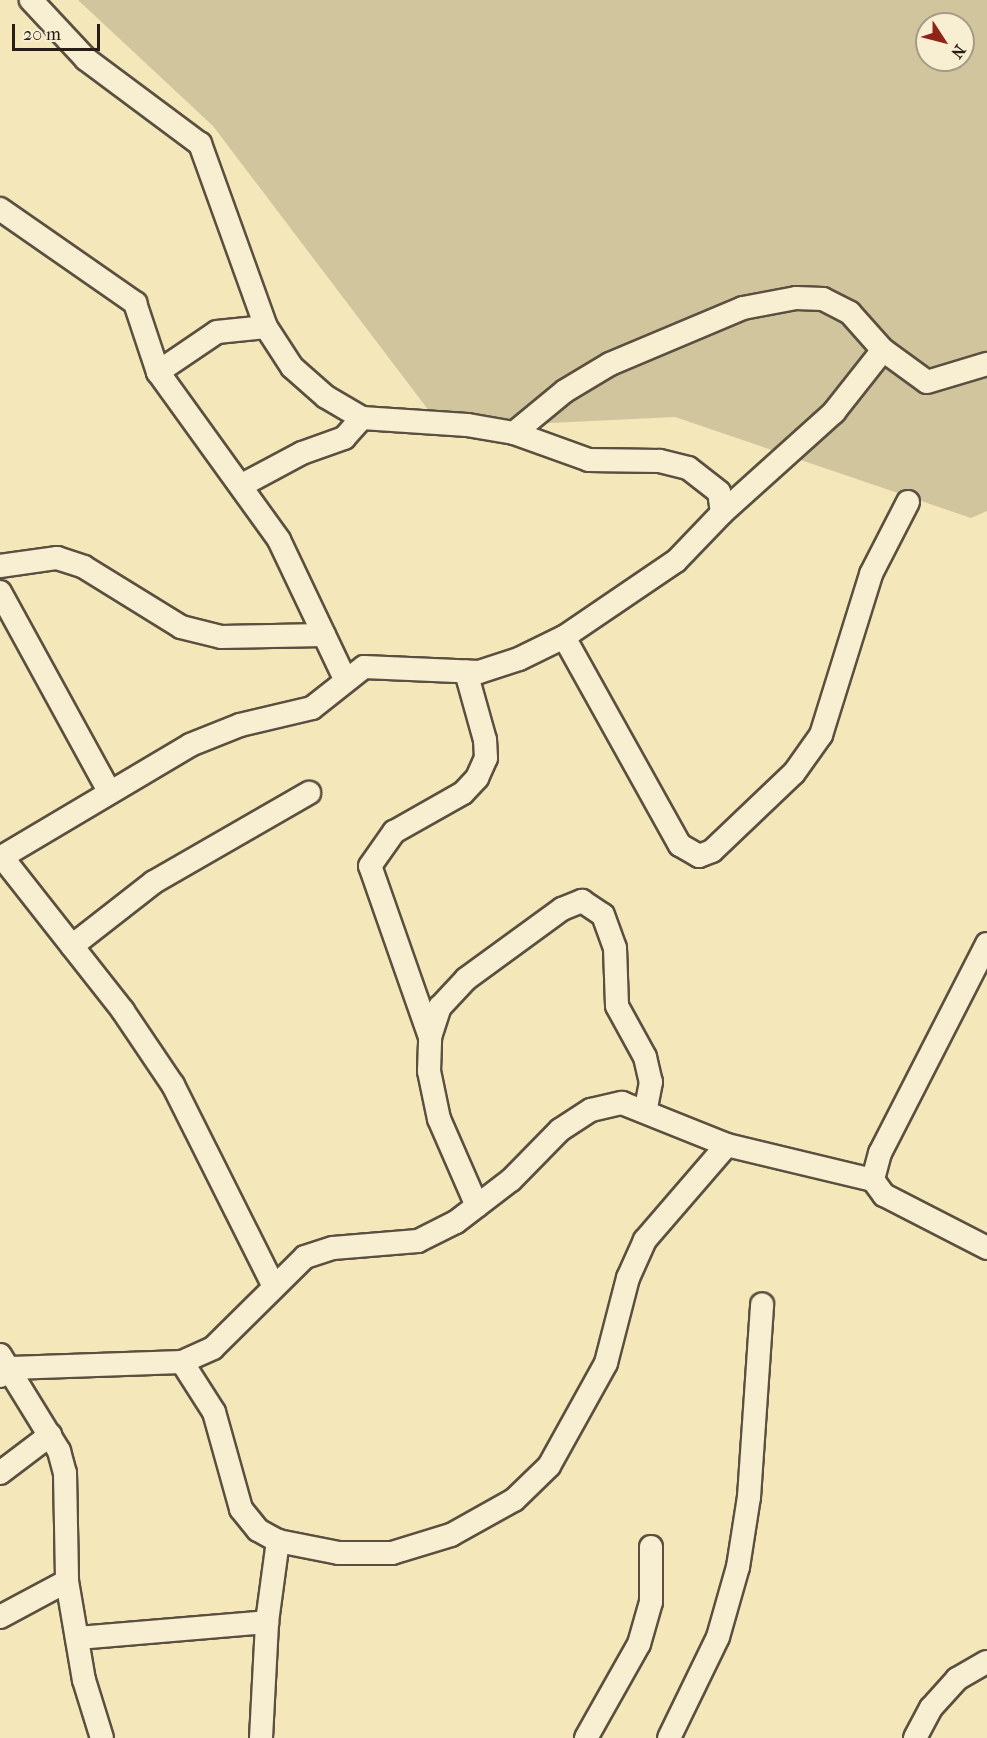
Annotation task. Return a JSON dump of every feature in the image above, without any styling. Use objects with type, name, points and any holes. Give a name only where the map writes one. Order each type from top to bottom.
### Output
[{"type":"street","points":[[31,0],[94,66],[200,144],[266,327],[292,367],[362,418],[514,433],[589,460],[659,461],[688,468],[719,492],[722,513]]},
{"type":"street","points":[[0,209],[135,303],[158,372],[244,484],[279,540],[345,679]]},
{"type":"street","points":[[514,433],[565,391],[610,364],[743,308],[796,298],[822,299],[850,313],[883,350],[927,382],[987,364]]},
{"type":"street","points":[[158,372],[217,332],[266,327]]},
{"type":"street","points":[[272,1284],[172,1085],[72,946],[1,857],[190,745],[240,725],[312,708],[345,679],[364,668],[384,665],[466,672],[519,659],[564,637],[676,561],[722,513],[834,411],[883,350]]},
{"type":"street","points":[[244,484],[302,453],[344,438],[362,418]]},
{"type":"street","points":[[564,637],[680,845],[699,856],[712,851],[794,773],[821,735],[871,574],[908,502]]},
{"type":"street","points":[[0,566],[57,558],[84,567],[181,627],[221,637],[324,635]]},
{"type":"street","points":[[0,592],[109,791]]},
{"type":"street","points":[[430,1037],[370,866],[394,832],[463,793],[477,778],[486,758],[485,740],[466,672]]},
{"type":"street","points":[[72,946],[154,882],[309,793]]},
{"type":"street","points":[[477,1206],[439,1119],[429,1071],[430,1037],[440,1007],[466,979],[562,909],[592,903],[603,915],[615,948],[617,1006],[645,1057],[651,1082],[646,1108]]},
{"type":"street","points":[[873,1180],[880,1153],[987,944]]},
{"type":"street","points":[[4,1367],[182,1362],[213,1348],[244,1321],[272,1284],[305,1257],[333,1248],[418,1241],[477,1206],[560,1130],[591,1110],[622,1102],[646,1108],[727,1145],[873,1180],[884,1195],[987,1248]]},
{"type":"street","points":[[182,1362],[225,1436],[242,1509],[258,1530],[278,1541],[339,1553],[392,1553],[451,1535],[514,1500],[549,1466],[583,1410],[606,1363],[628,1278],[645,1240],[727,1145]]},
{"type":"street","points":[[669,1738],[718,1637],[738,1567],[749,1497],[762,1304]]},
{"type":"street","points":[[4,1367],[50,1435],[65,1473],[67,1581],[77,1638],[102,1738]]},
{"type":"street","points":[[0,1473],[50,1435]]},
{"type":"street","points":[[261,1738],[267,1622],[278,1541]]},
{"type":"street","points":[[586,1738],[639,1644],[651,1602],[651,1547]]},
{"type":"street","points":[[0,1617],[67,1581]]},
{"type":"street","points":[[77,1638],[267,1622]]},
{"type":"street","points":[[915,1738],[931,1708],[957,1679],[987,1662]]},
{"type":"shaded area","points":[[78,0],[987,0],[987,511],[971,518],[675,417],[442,428],[213,126]]}]
